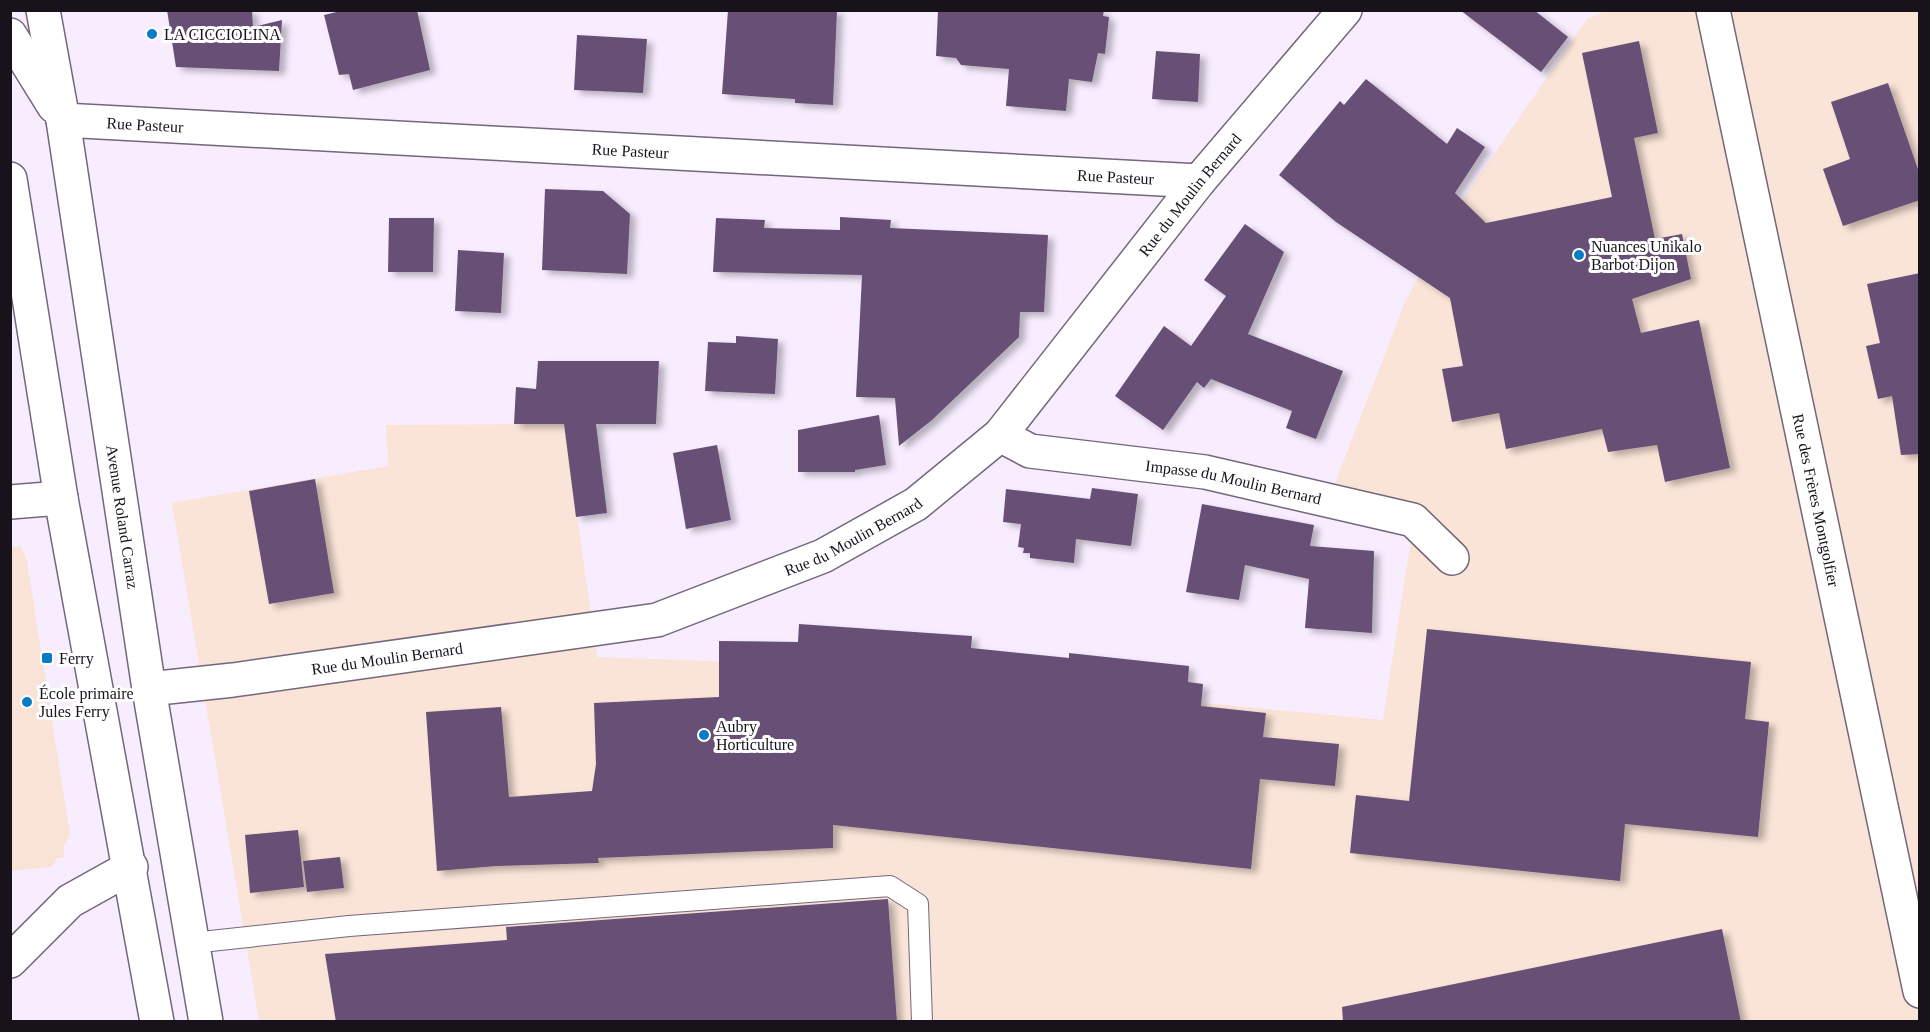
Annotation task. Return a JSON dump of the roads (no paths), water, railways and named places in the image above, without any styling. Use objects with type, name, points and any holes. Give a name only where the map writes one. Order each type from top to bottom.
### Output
[{"type":"street","name":"Avenue Roland Carraz","points":[[43,10],[63,120],[149,689],[206,1022]]},
{"type":"street","name":"Rue du Moulin Bernard","points":[[149,689],[244,678],[657,620],[823,556],[915,504],[1000,435],[1199,181],[1345,10]]},
{"type":"street","name":"Rue des Frères Montgolfier","points":[[1713,10],[1920,991]]},
{"type":"street","points":[[10,35],[63,120]]},
{"type":"street","name":"Rue Pasteur","points":[[63,120],[1199,181]]},
{"type":"street","points":[[10,178],[61,498],[131,867],[157,1022]]},
{"type":"street","name":"Impasse du Moulin Bernard","points":[[1000,435],[1030,451],[1205,472],[1413,520],[1452,558]]},
{"type":"street","points":[[10,502],[61,498]]},
{"type":"street","points":[[10,961],[70,901],[131,867]]},
{"type":"lane","points":[[192,943],[349,926],[890,886],[918,904],[922,1022]]},
{"type":"place","name":"LA CICCIOLINA","points":[[152,34]]},
{"type":"place","name":"Nuances Unikalo Barbot Dijon","points":[[1579,255]]},
{"type":"place","name":"Ferry","points":[[47,658]]},
{"type":"place","name":"École primaire Jules Ferry","points":[[27,702]]},
{"type":"place","name":"Aubry Horticulture","points":[[704,735]]}]
